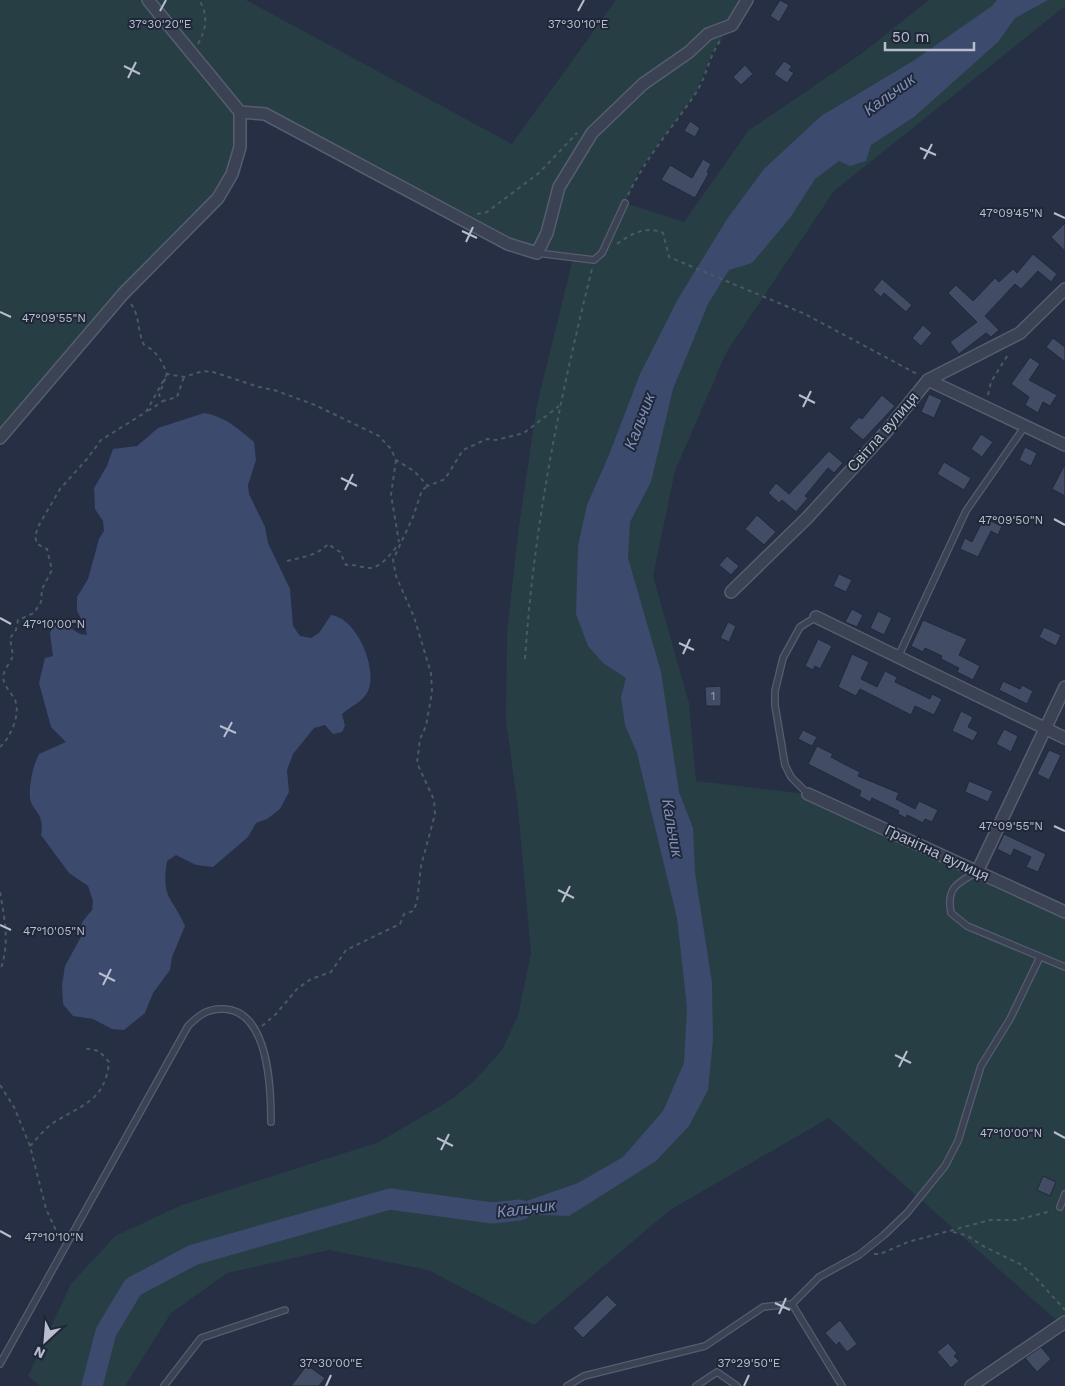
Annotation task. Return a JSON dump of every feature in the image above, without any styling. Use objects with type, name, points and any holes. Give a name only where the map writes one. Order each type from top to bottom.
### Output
[{"type":"street","points":[[0,438],[123,294],[218,198],[232,174],[240,147],[240,112],[148,0]]},
{"type":"street","points":[[240,112],[265,114],[508,244],[537,253],[547,233],[559,187],[592,133],[643,84],[689,52],[708,34],[732,25],[747,0]]},
{"type":"street","points":[[928,380],[1020,333],[1065,289]]},
{"type":"street","name":"Світла вулиця","points":[[731,592],[807,518],[885,433],[928,380],[1065,445]]},
{"type":"street","points":[[816,617],[1065,738]]},
{"type":"street","points":[[977,872],[1065,686]]},
{"type":"street","name":"Гранітна вулиця","points":[[808,794],[1065,912]]},
{"type":"street","points":[[970,1386],[1065,1322]]},
{"type":"lane","points":[[537,253],[594,260],[602,253],[625,203]]},
{"type":"lane","points":[[898,657],[966,511],[1025,426]]},
{"type":"lane","points":[[808,794],[791,777],[785,765],[775,705],[775,691],[783,658],[800,626],[816,617]]},
{"type":"lane","points":[[977,872],[960,882],[953,890],[949,900],[951,913],[967,926],[1065,968]]},
{"type":"lane","points":[[567,1386],[584,1376],[705,1346],[763,1307],[792,1304],[819,1277],[859,1255],[907,1213],[945,1166],[958,1141],[981,1066],[1010,1019],[1040,957]]},
{"type":"lane","points":[[0,1364],[188,1026],[200,1014],[216,1008],[232,1009],[247,1017],[257,1030],[271,1086],[271,1122]]},
{"type":"lane","points":[[1060,1207],[1065,1194]]},
{"type":"lane","points":[[792,1304],[842,1386]]},
{"type":"lane","points":[[164,1386],[201,1338],[285,1310]]},
{"type":"lane","points":[[696,1386],[717,1372],[737,1386]]},
{"type":"path","points":[[193,55],[206,30],[203,5],[200,0]]},
{"type":"path","points":[[625,203],[640,169],[697,91],[712,53]]},
{"type":"path","points":[[458,218],[488,212],[538,173],[579,132]]},
{"type":"path","points":[[602,253],[646,229],[663,233],[669,257],[747,292],[805,314],[928,380]]},
{"type":"path","points":[[525,659],[534,562],[545,480],[559,406],[594,260]]},
{"type":"path","points":[[123,294],[137,313],[139,334],[144,345],[153,349],[162,361],[167,374],[160,395],[162,401]]},
{"type":"path","points":[[989,409],[988,388],[1011,350]]},
{"type":"path","points":[[167,374],[184,377],[203,371],[213,372],[258,388],[274,390],[314,405],[379,436],[391,450],[396,460],[414,471],[428,486]]},
{"type":"path","points":[[146,412],[167,374]]},
{"type":"path","points":[[0,747],[7,740],[18,710],[14,698],[6,689],[3,674],[14,656],[10,638],[16,630],[18,620],[34,613],[41,602],[42,589],[52,570],[46,549],[37,544],[35,536],[39,525],[60,489],[101,440],[162,401],[177,397],[184,377]]},
{"type":"path","points":[[257,1030],[276,1014],[297,989],[311,979],[331,972],[346,950],[400,924],[404,914],[413,911],[417,902],[421,866],[435,814],[434,800],[417,762],[420,739],[426,726],[432,692],[431,673],[414,617],[396,576],[392,560],[413,517],[422,490],[445,478],[462,450],[487,439],[496,440],[524,433],[559,406]]},
{"type":"path","points":[[396,460],[391,495],[400,543]]},
{"type":"path","points":[[287,561],[312,555],[322,550],[328,544],[340,552],[346,565],[361,565],[368,568],[379,565],[400,543]]},
{"type":"path","points":[[0,892],[6,924],[6,954],[0,971]]},
{"type":"path","points":[[30,1146],[48,1127],[97,1096],[108,1080],[109,1062],[99,1051],[83,1048]]},
{"type":"path","points":[[0,1085],[14,1107],[30,1146],[46,1209],[64,1248]]},
{"type":"path","points":[[859,1255],[880,1254],[908,1242],[990,1220],[1016,1220],[1060,1207]]},
{"type":"path","points":[[950,1232],[966,1236],[1020,1264],[1036,1277],[1065,1310]]},
{"type":"shaded area","points":[[0,0],[246,0],[512,144],[616,0],[747,0],[712,53],[697,91],[640,169],[625,203],[684,222],[748,131],[861,54],[929,0],[1065,0],[1065,6],[834,191],[726,353],[675,471],[653,576],[689,703],[696,781],[808,794],[1065,912],[1065,1328],[829,1118],[670,1210],[534,1325],[428,1270],[329,1250],[227,1273],[171,1313],[125,1386],[40,1386],[28,1376],[71,1284],[115,1236],[182,1205],[379,1142],[452,1099],[475,1080],[502,1050],[518,1016],[531,953],[518,808],[506,721],[507,632],[519,526],[537,405],[573,258],[537,253],[265,114],[240,112],[240,147],[218,198],[123,294],[0,438]]},
{"type":"water","points":[[997,0],[1048,0],[1015,18],[998,42],[914,117],[871,145],[866,161],[850,166],[839,161],[815,179],[790,218],[752,263],[729,270],[708,304],[673,389],[651,482],[630,522],[628,558],[661,672],[679,792],[693,828],[695,873],[712,983],[713,1040],[708,1090],[689,1126],[656,1161],[569,1216],[492,1213],[578,1183],[623,1157],[663,1111],[684,1063],[687,1008],[677,918],[637,753],[625,725],[621,697],[626,678],[603,663],[588,646],[576,614],[578,546],[587,505],[609,455],[640,374],[678,299],[727,219],[764,169],[821,116],[913,61],[992,6]]},
{"type":"water","points":[[204,413],[225,420],[254,442],[256,460],[248,485],[249,494],[265,527],[268,543],[290,589],[293,626],[300,636],[311,638],[319,633],[331,615],[340,618],[349,625],[363,646],[368,658],[370,682],[368,691],[363,698],[342,714],[345,726],[342,732],[333,734],[325,725],[314,728],[293,754],[287,770],[289,792],[280,809],[267,819],[256,823],[248,837],[213,867],[196,865],[176,855],[167,861],[165,883],[169,896],[185,926],[172,957],[170,970],[153,993],[145,1013],[124,1030],[112,1029],[93,1019],[73,1016],[63,1004],[62,985],[65,966],[81,937],[82,922],[92,910],[93,901],[88,886],[69,873],[41,835],[40,817],[31,803],[30,787],[39,754],[66,742],[51,727],[39,683],[45,658],[53,656],[50,634],[52,627],[64,624],[80,634],[87,635],[85,626],[77,611],[77,597],[88,579],[99,539],[104,531],[103,521],[95,509],[94,488],[107,466],[113,449],[137,446],[158,428]]},
{"type":"building","points":[[780,0],[789,5],[779,22],[770,16]]},
{"type":"building","points":[[784,61],[792,66],[789,70],[794,73],[787,83],[774,74]]},
{"type":"building","points":[[745,65],[753,74],[741,85],[733,77]]},
{"type":"building","points":[[690,121],[700,128],[695,137],[684,131]]},
{"type":"building","points":[[703,159],[711,164],[707,172],[709,173],[695,198],[661,180],[670,165],[692,178]]},
{"type":"building","points":[[1065,223],[1065,251],[1051,237]]},
{"type":"building","points":[[1033,254],[1057,274],[1051,282],[1038,271],[1021,289],[1015,284],[985,316],[999,330],[991,337],[986,333],[959,354],[950,342],[977,322],[948,293],[956,285],[973,301],[995,278],[999,282],[1013,269],[1017,273]]},
{"type":"building","points":[[882,279],[912,305],[906,312],[884,293],[881,297],[873,290]]},
{"type":"building","points":[[923,325],[932,333],[921,346],[912,338]]},
{"type":"building","points":[[1053,338],[1065,347],[1065,362],[1046,347]]},
{"type":"building","points":[[1030,357],[1040,364],[1029,380],[1057,395],[1050,406],[1043,402],[1038,413],[1025,405],[1029,397],[1011,384]]},
{"type":"building","points":[[929,394],[942,400],[934,418],[921,412]]},
{"type":"building","points":[[882,395],[895,406],[863,440],[849,428],[859,417],[862,419]]},
{"type":"building","points":[[981,434],[993,442],[982,457],[971,449]]},
{"type":"building","points":[[1025,447],[1037,453],[1031,466],[1019,460]]},
{"type":"building","points":[[829,451],[843,463],[834,473],[828,468],[805,496],[808,498],[796,512],[782,500],[779,503],[768,493],[776,483],[789,494]]},
{"type":"building","points":[[944,462],[971,478],[964,490],[937,474]]},
{"type":"building","points":[[1065,464],[1065,496],[1052,489]]},
{"type":"building","points":[[757,515],[776,532],[764,545],[745,529]]},
{"type":"building","points":[[984,518],[1002,526],[998,535],[991,531],[978,557],[960,549],[965,538],[972,542]]},
{"type":"building","points":[[727,556],[739,566],[731,575],[719,565]]},
{"type":"building","points":[[839,574],[852,580],[846,592],[833,586]]},
{"type":"building","points":[[852,609],[863,615],[857,627],[845,622]]},
{"type":"building","points":[[878,611],[892,618],[884,635],[870,628]]},
{"type":"building","points":[[923,620],[967,639],[959,655],[980,666],[973,680],[957,672],[959,668],[941,659],[942,656],[925,648],[923,652],[911,646]]},
{"type":"building","points":[[728,622],[736,626],[729,642],[720,638]]},
{"type":"building","points":[[1044,627],[1061,635],[1056,646],[1039,637]]},
{"type":"building","points":[[818,639],[832,646],[820,669],[815,666],[813,670],[805,666]]},
{"type":"building","points":[[852,654],[869,662],[861,679],[877,687],[885,671],[897,677],[895,682],[930,699],[932,694],[942,699],[934,715],[915,706],[911,715],[860,689],[856,696],[838,687]]},
{"type":"building","points":[[1003,681],[1020,689],[1022,685],[1033,691],[1027,704],[999,690]]},
{"type":"building","points":[[721,686],[721,706],[706,706],[705,687]]},
{"type":"building","points":[[961,711],[973,717],[968,727],[978,732],[973,741],[952,731]]},
{"type":"building","points":[[1004,729],[1018,736],[1011,752],[996,744]]},
{"type":"building","points":[[803,730],[817,737],[812,746],[798,739]]},
{"type":"building","points":[[817,746],[833,754],[831,757],[860,772],[858,776],[899,793],[896,799],[915,809],[919,801],[938,810],[932,822],[925,819],[923,823],[907,815],[906,818],[898,814],[899,811],[872,798],[870,802],[859,796],[861,791],[808,764]]},
{"type":"building","points":[[1049,750],[1061,755],[1049,780],[1037,774]]},
{"type":"building","points":[[969,781],[993,791],[988,802],[965,792]]},
{"type":"building","points":[[1004,834],[1046,854],[1038,872],[1026,867],[1031,857],[1014,849],[1011,856],[997,849]]},
{"type":"building","points":[[1043,1176],[1056,1182],[1050,1196],[1037,1190]]},
{"type":"building","points":[[607,1295],[617,1305],[583,1338],[573,1328]]},
{"type":"building","points":[[840,1320],[857,1344],[847,1352],[839,1342],[836,1345],[825,1333]]},
{"type":"building","points":[[948,1343],[957,1353],[954,1356],[959,1361],[951,1368],[937,1352]]},
{"type":"building","points":[[1041,1347],[1051,1359],[1037,1372],[1025,1358]]},
{"type":"building","points":[[307,1365],[325,1378],[319,1386],[291,1386]]},
{"type":"waterway","name":"Кальчик","points":[[92,1386],[106,1332],[133,1287],[193,1255],[390,1199],[492,1213],[520,1210]]}]
